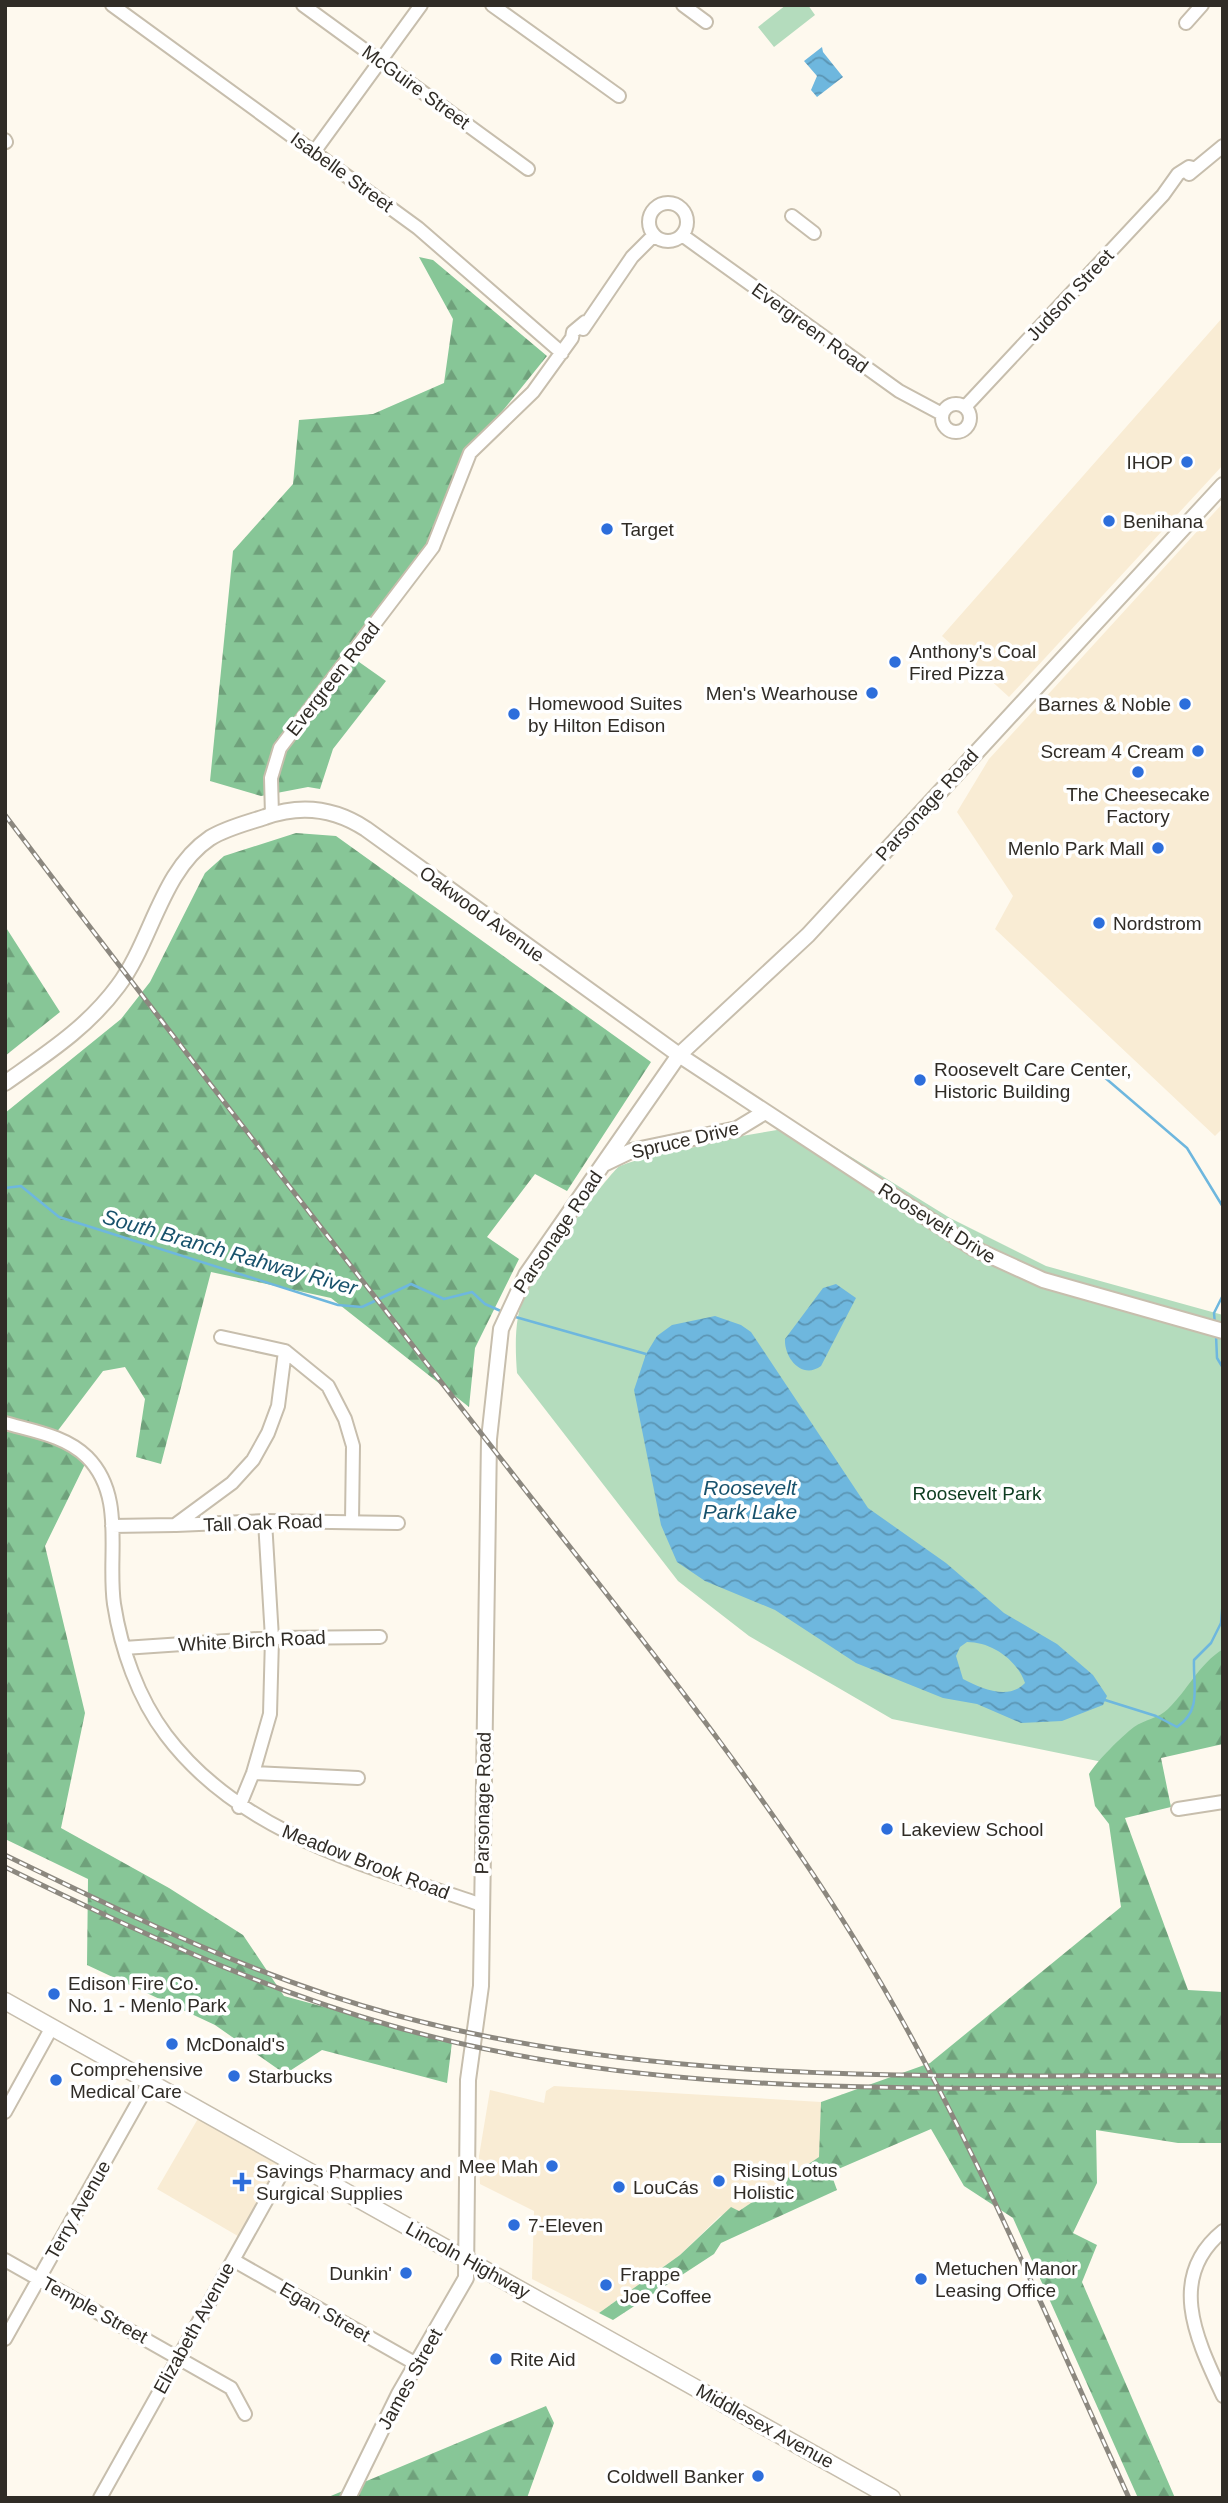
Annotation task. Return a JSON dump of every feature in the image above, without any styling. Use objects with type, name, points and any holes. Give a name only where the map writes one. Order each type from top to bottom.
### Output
[{"type":"main road","name":"Lincoln Highway","points":[[5,2001],[638,2355]]},
{"type":"main road","name":"Middlesex Avenue","points":[[638,2355],[892,2498]]},
{"type":"street","name":"Isabelle Street","points":[[111,5],[418,228],[562,353]]},
{"type":"street","name":"McGuire Street","points":[[303,5],[528,169]]},
{"type":"street","points":[[314,152],[421,5]]},
{"type":"street","points":[[492,5],[619,96]]},
{"type":"street","points":[[683,5],[706,22]]},
{"type":"street","points":[[1186,23],[1202,5]]},
{"type":"street","name":"Judson Street","points":[[965,407],[1174,182],[1182,180],[1193,167],[1222,148]]},
{"type":"street","points":[[668,203],[684,212],[687,224],[682,235],[665,242],[654,235],[649,218],[656,207],[668,203]]},
{"type":"street","points":[[792,216],[814,233]]},
{"type":"street","name":"Evergreen Road","points":[[272,815],[271,778],[279,748],[433,547],[470,453],[533,392],[572,338],[573,332],[585,322],[632,257],[654,235]]},
{"type":"street","name":"Evergreen Road","points":[[682,235],[898,391],[942,414],[945,427],[958,432],[966,428],[970,420],[965,407]]},
{"type":"street","points":[[942,414],[952,404],[965,407]]},
{"type":"street","name":"Parsonage Road","points":[[467,2259],[468,2080],[481,1986],[489,1450],[498,1345],[507,1313],[526,1275],[679,1055],[808,935],[1223,485]]},
{"type":"street","name":"Oakwood Avenue","points":[[272,815],[326,810],[352,820],[679,1055]]},
{"type":"street","points":[[5,1083],[76,1033],[97,1012],[125,976],[187,860],[210,838],[272,815]]},
{"type":"street","name":"Roosevelt Drive","points":[[679,1055],[973,1248],[1006,1265],[1056,1284],[1223,1331]]},
{"type":"street","name":"Spruce Drive","points":[[603,1164],[631,1151],[677,1139],[737,1129],[765,1112]]},
{"type":"street","points":[[221,1337],[285,1351],[328,1386],[345,1419],[355,1460],[352,1521]]},
{"type":"street","name":"Tall Oak Road","points":[[175,1525],[232,1483],[253,1460],[278,1406],[285,1351]]},
{"type":"street","name":"Meadow Brook Road","points":[[5,1423],[57,1438],[88,1458],[110,1496],[114,1601],[124,1648],[138,1687],[163,1731],[184,1757],[239,1807],[288,1834],[482,1905]]},
{"type":"street","points":[[239,1807],[253,1773],[270,1714],[272,1638],[265,1521]]},
{"type":"street","name":"Tall Oak Road","points":[[112,1526],[265,1521],[398,1523]]},
{"type":"street","name":"White Birch Road","points":[[124,1648],[272,1638],[380,1637]]},
{"type":"street","points":[[253,1773],[358,1778]]},
{"type":"street","points":[[1178,1809],[1223,1802]]},
{"type":"street","points":[[5,2112],[52,2027]]},
{"type":"street","name":"Terry Avenue","points":[[5,2339],[150,2081]]},
{"type":"street","name":"Elizabeth Avenue","points":[[100,2498],[289,2160]]},
{"type":"street","points":[[1223,2231],[1202,2255],[1195,2271],[1190,2302],[1200,2346],[1223,2396]]},
{"type":"street","name":"James Street","points":[[348,2498],[383,2426],[466,2278],[467,2259]]},
{"type":"street","name":"Temple Street","points":[[5,2260],[231,2388],[244,2414]]},
{"type":"street","name":"Egan Street","points":[[233,2260],[418,2365]]},
{"type":"shaded area","points":[[1223,317],[1223,465],[1009,697],[942,636]]},
{"type":"shaded area","name":"Menlo Park Mall","points":[[1223,503],[1223,1128],[1215,1136],[995,929],[1013,896],[957,812],[989,759]]},
{"type":"shaded area","points":[[554,2086],[821,2102],[820,2157],[739,2211],[720,2216],[680,2255],[599,2313],[532,2279],[534,2211],[480,2184],[479,2156],[490,2090],[544,2103],[546,2091]]},
{"type":"shaded area","points":[[203,2110],[289,2160],[243,2239],[157,2189]]},
{"type":"green space","points":[[786,5],[808,5],[815,15],[774,47],[758,27]]},
{"type":"green space","points":[[419,257],[433,260],[547,356],[466,456],[434,546],[352,657],[386,681],[333,749],[320,789],[308,787],[261,796],[210,781],[233,551],[293,484],[299,420],[373,414],[444,383],[453,319]]},
{"type":"green space","points":[[296,833],[336,836],[651,1062],[567,1191],[535,1174],[487,1237],[519,1259],[475,1348],[469,1407],[331,1298],[211,1272],[161,1464],[136,1457],[145,1399],[125,1367],[103,1371],[53,1437],[87,1460],[45,1546],[85,1713],[61,1828],[169,1888],[243,1935],[284,1996],[452,2042],[447,2083],[322,2050],[285,2074],[215,2025],[87,1965],[88,1879],[5,1839],[5,1113],[121,1019],[150,982],[205,873],[224,856]]},
{"type":"green space","points":[[5,926],[60,1012],[5,1056]]},
{"type":"green space","name":"Roosevelt Park","points":[[752,1126],[736,1137],[801,1126],[950,1218],[1046,1266],[1223,1315],[1223,1743],[1122,1766],[892,1719],[749,1636],[678,1581],[517,1373],[518,1319],[527,1289],[573,1223],[614,1172],[620,1166],[636,1160],[704,1145]]},
{"type":"green space","points":[[1223,1649],[1223,1744],[1161,1758],[1171,1807],[1125,1818],[1188,1990],[1223,1992],[1223,2143],[1178,2143],[1096,2130],[1097,2183],[1073,2233],[1097,2245],[1082,2282],[1175,2498],[1138,2498],[1013,2218],[964,2186],[931,2129],[836,2170],[839,2176],[833,2179],[837,2190],[721,2243],[714,2254],[613,2320],[599,2313],[680,2255],[731,2207],[739,2211],[819,2157],[821,2102],[930,2063],[1121,1907],[1109,1824],[1095,1806],[1089,1774],[1129,1731],[1168,1709],[1207,1662]]},
{"type":"green space","points":[[546,2406],[554,2423],[527,2498],[326,2498]]},
{"type":"water","points":[[822,47],[843,77],[817,97],[811,90],[817,76],[804,61]]},
{"type":"water","points":[[836,1284],[856,1298],[821,1366],[814,1370],[801,1369],[791,1360],[785,1339],[823,1288]]},
{"type":"water","name":"Roosevelt Park Lake","points":[[715,1316],[741,1325],[751,1332],[868,1508],[946,1563],[1004,1613],[1057,1644],[1093,1675],[1107,1696],[1103,1705],[1062,1721],[1021,1723],[977,1704],[943,1698],[856,1663],[775,1610],[705,1581],[677,1562],[661,1525],[634,1390],[646,1354],[657,1336],[672,1325]],"holes":[[[967,1642],[994,1649],[1010,1660],[1025,1683],[1011,1691],[1003,1692],[986,1689],[963,1679],[956,1656],[960,1647]]]},
{"type":"waterway","name":"South Branch Rahway River","points":[[1096,1070],[1187,1148],[1223,1207]]},
{"type":"waterway","name":"South Branch Rahway River","points":[[5,1188],[21,1186],[59,1217],[338,1305],[362,1307],[411,1284],[444,1299],[472,1292],[485,1304],[503,1312]]},
{"type":"waterway","name":"South Branch Rahway River","points":[[1215,1325],[1214,1313],[1223,1295]]},
{"type":"waterway","name":"South Branch Rahway River","points":[[512,1316],[646,1354]]},
{"type":"waterway","name":"South Branch Rahway River","points":[[1216,1335],[1217,1358],[1223,1368]]},
{"type":"waterway","name":"South Branch Rahway River","points":[[1105,1700],[1156,1716],[1177,1727],[1185,1720],[1193,1705],[1194,1660],[1211,1643],[1221,1623],[1223,1599]]},
{"type":"railway","points":[[5,815],[247,1132],[683,1692],[818,1882],[899,2014],[935,2081],[1002,2218],[1129,2498]]},
{"type":"railway","points":[[5,1855],[148,1923],[294,1983],[395,2015],[497,2038],[599,2055],[703,2066],[807,2072],[1223,2076]]},
{"type":"railway","points":[[5,1867],[194,1955],[290,1993],[389,2025],[490,2050],[593,2067],[698,2079],[803,2085],[909,2088],[1223,2088]]},
{"type":"place","name":"IHOP","points":[[1187,462]]},
{"type":"place","name":"Benihana","points":[[1109,521]]},
{"type":"place","name":"Target","points":[[607,529]]},
{"type":"place","name":"Anthony's Coal Fired Pizza","points":[[895,662]]},
{"type":"place","name":"Men's Wearhouse","points":[[872,693]]},
{"type":"place","name":"Barnes & Noble","points":[[1185,704]]},
{"type":"place","name":"Homewood Suites by Hilton Edison","points":[[514,714]]},
{"type":"place","name":"Scream 4 Cream","points":[[1198,751]]},
{"type":"place","name":"The Cheesecake Factory","points":[[1138,772]]},
{"type":"place","name":"Menlo Park Mall","points":[[1158,848]]},
{"type":"place","name":"Nordstrom","points":[[1099,923]]},
{"type":"place","name":"Roosevelt Care Center, Historic Building","points":[[920,1080]]},
{"type":"place","name":"Lakeview School","points":[[887,1829]]},
{"type":"place","name":"Edison Fire Co. No. 1 - Menlo Park","points":[[54,1994]]},
{"type":"place","name":"McDonald's","points":[[172,2044]]},
{"type":"place","name":"Starbucks","points":[[234,2076]]},
{"type":"place","name":"Comprehensive Medical Care","points":[[56,2080]]},
{"type":"place","name":"Mee Mah","points":[[552,2166]]},
{"type":"place","name":"Rising Lotus Holistic","points":[[719,2181]]},
{"type":"place","name":"Savings Pharmacy and Surgical Supplies","points":[[242,2182]]},
{"type":"place","name":"LouCás","points":[[619,2187]]},
{"type":"place","name":"7-Eleven","points":[[514,2225]]},
{"type":"place","name":"Dunkin'","points":[[406,2273]]},
{"type":"place","name":"Metuchen Manor Leasing Office","points":[[921,2279]]},
{"type":"place","name":"Frappe Joe Coffee","points":[[606,2285]]},
{"type":"place","name":"Rite Aid","points":[[496,2359]]},
{"type":"place","name":"Coldwell Banker","points":[[758,2476]]}]
